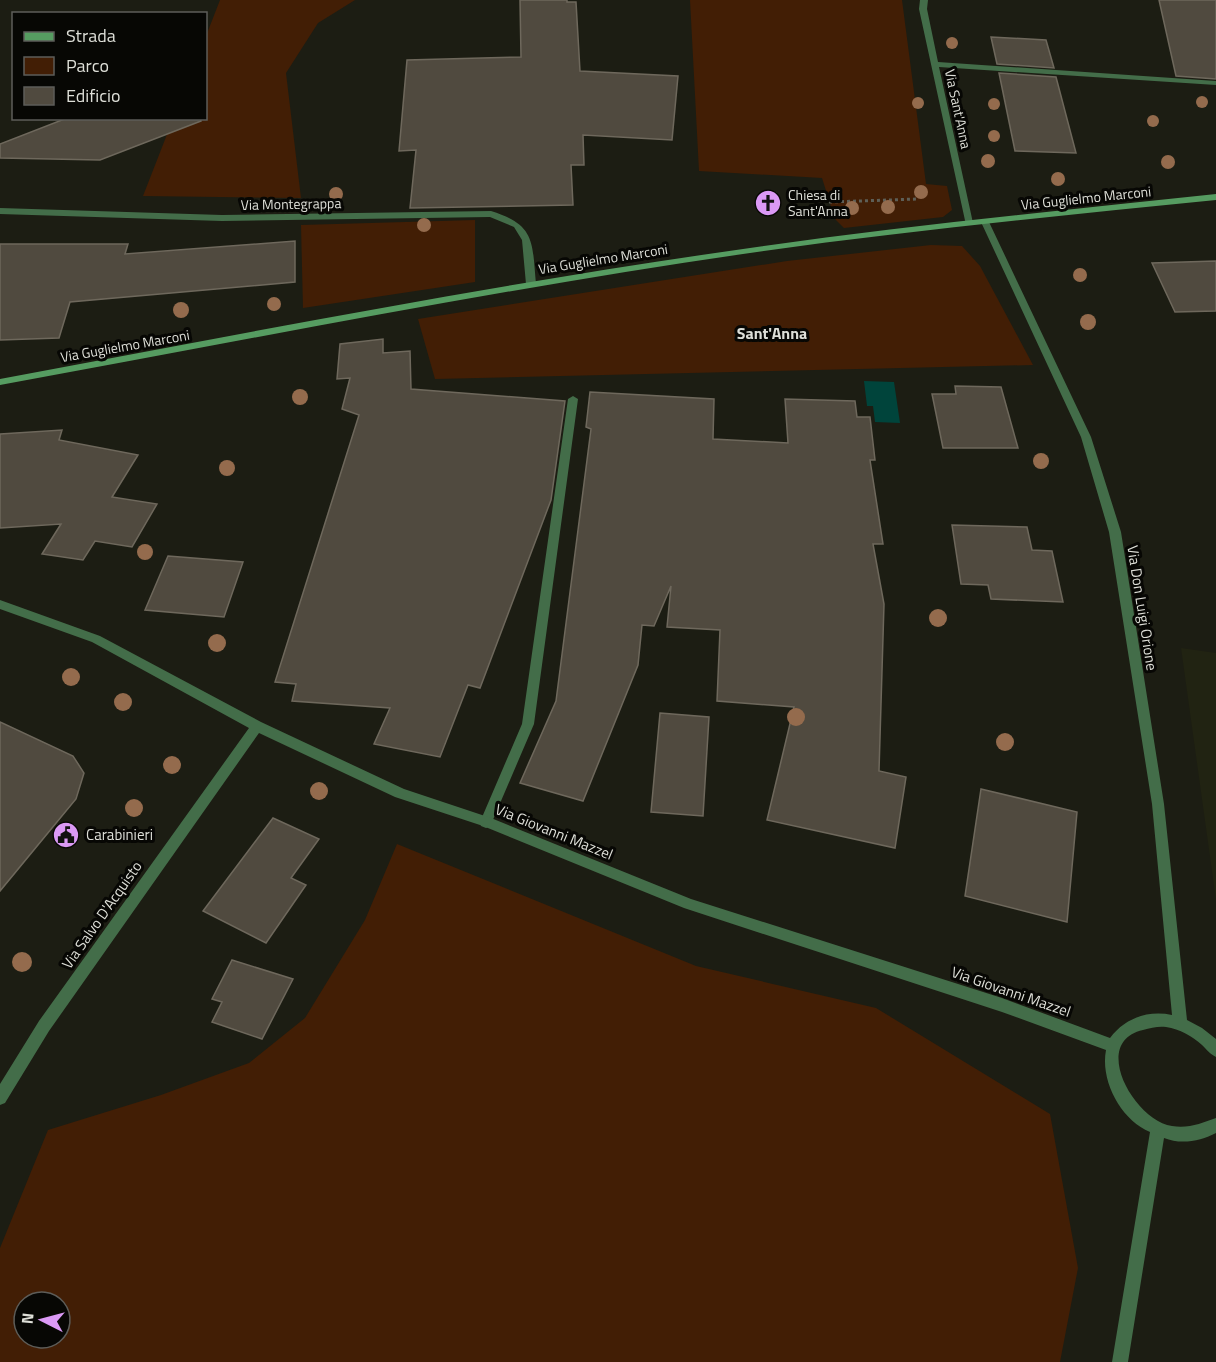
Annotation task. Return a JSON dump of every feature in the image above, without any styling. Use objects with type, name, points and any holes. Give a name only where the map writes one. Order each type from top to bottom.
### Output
[{"type":"street","name":"Via Sant'Anna","points":[[924,0],[923,9],[934,64],[969,223]]},
{"type":"street","points":[[934,64],[1216,83]]},
{"type":"street","name":"Via Guglielmo Marconi","points":[[0,382],[531,284],[745,251],[969,223],[1216,197]]},
{"type":"street","name":"Via Montegrappa","points":[[0,211],[222,218],[490,214],[517,225],[527,240],[531,284]]},
{"type":"street","name":"Via Don Luigi Orione","points":[[985,222],[1086,437],[1115,532],[1158,804],[1180,1024]]},
{"type":"street","points":[[486,822],[528,724],[573,399]]},
{"type":"street","name":"Via Giovanni Mazzel","points":[[0,604],[96,639],[257,726],[400,793],[486,822],[689,904],[1002,1005],[1114,1046]]},
{"type":"street","name":"Via Salvo D'Acquisto","points":[[0,1098],[51,1016],[257,726]]},
{"type":"street","points":[[1216,1050],[1196,1032],[1180,1024],[1163,1020],[1147,1020],[1127,1030],[1114,1046],[1110,1064],[1114,1083],[1123,1101],[1139,1117],[1158,1129],[1179,1134],[1199,1133],[1216,1125]]},
{"type":"street","points":[[1120,1362],[1158,1129]]},
{"type":"path","points":[[829,202],[963,197]]},
{"type":"shaded area","points":[[1181,648],[1216,653],[1216,900]]},
{"type":"green space","points":[[220,0],[355,0],[318,23],[286,73],[301,198],[143,196],[173,120],[207,120],[207,33]]},
{"type":"green space","points":[[690,0],[902,0],[926,184],[947,186],[952,210],[943,217],[844,228],[835,219],[822,178],[699,171]]},
{"type":"green space","points":[[475,220],[475,282],[303,308],[301,225]]},
{"type":"green space","points":[[931,245],[962,246],[980,266],[1033,365],[435,379],[418,319],[787,261]]},
{"type":"green space","points":[[397,844],[696,966],[876,1008],[1050,1114],[1078,1268],[1060,1362],[0,1362],[0,1248],[48,1130],[161,1095],[249,1063],[305,1018],[365,920]]},
{"type":"water","points":[[864,381],[894,382],[900,423],[875,422],[873,406],[867,406]]},
{"type":"building","points":[[520,0],[576,2],[580,71],[678,76],[672,140],[583,135],[584,165],[571,165],[573,205],[410,208],[416,150],[399,151],[407,60],[521,57]]},
{"type":"building","points":[[1159,0],[1216,0],[1216,79],[1176,76]]},
{"type":"building","points":[[991,37],[1046,40],[1054,68],[997,64]]},
{"type":"building","points":[[999,73],[1056,77],[1076,153],[1015,151]]},
{"type":"building","points":[[62,120],[201,121],[100,160],[0,158],[0,144]]},
{"type":"building","points":[[295,241],[295,282],[70,302],[59,338],[0,340],[0,244],[128,244],[125,254]]},
{"type":"building","points":[[1216,261],[1216,311],[1175,312],[1152,263]]},
{"type":"building","points":[[383,339],[383,353],[410,351],[411,389],[565,401],[551,500],[480,688],[468,685],[440,757],[374,744],[390,708],[292,701],[296,684],[275,682],[359,415],[342,409],[350,378],[337,379],[340,344]]},
{"type":"building","points":[[955,386],[1001,387],[1018,448],[943,448],[932,394],[956,394]]},
{"type":"building","points":[[590,392],[714,399],[713,439],[788,443],[785,399],[855,401],[857,417],[870,417],[875,460],[870,460],[883,544],[873,544],[884,604],[879,771],[906,777],[895,848],[767,820],[794,707],[717,701],[720,630],[667,627],[671,586],[654,626],[642,625],[638,665],[583,801],[520,783],[556,701],[591,429],[586,427]]},
{"type":"building","points":[[62,430],[59,440],[138,455],[112,497],[157,504],[132,547],[95,541],[83,560],[42,554],[61,524],[0,528],[0,434]]},
{"type":"building","points":[[952,525],[1027,527],[1032,550],[1052,551],[1063,602],[991,599],[988,585],[961,584]]},
{"type":"building","points":[[168,556],[243,562],[224,617],[145,610]]},
{"type":"building","points":[[660,713],[709,717],[703,816],[651,812]]},
{"type":"building","points":[[0,722],[73,756],[84,773],[76,799],[0,891]]},
{"type":"building","points":[[981,789],[1077,812],[1067,922],[965,896]]},
{"type":"building","points":[[273,818],[319,839],[291,878],[306,885],[266,943],[203,911]]},
{"type":"building","points":[[232,960],[293,979],[262,1039],[212,1022],[222,1002],[212,999]]},
{"type":"place","name":"Chiesa di Sant'Anna","points":[[768,203]]},
{"type":"place","name":"Carabinieri","points":[[66,835]]},
{"type":"district","name":"Sant'Anna","points":[[772,333]]}]
